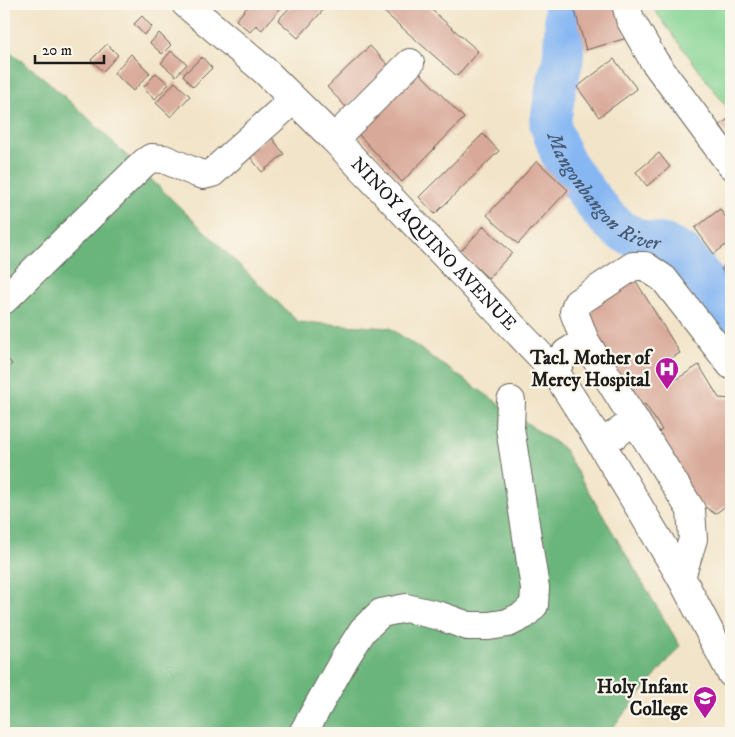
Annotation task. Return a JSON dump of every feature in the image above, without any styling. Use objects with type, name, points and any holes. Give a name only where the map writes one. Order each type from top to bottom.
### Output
[{"type":"street","name":"NINOY AQUINO AVENUE","points":[[186,4],[265,71],[334,139],[554,370],[600,442],[681,577],[731,673]]},
{"type":"street","points":[[626,4],[630,19],[654,61],[731,165]]},
{"type":"street","points":[[334,139],[410,63]]},
{"type":"street","points":[[4,300],[151,158],[164,160],[204,175],[212,173],[293,100]]},
{"type":"street","points":[[681,577],[693,539],[691,510],[586,342],[574,312],[576,303],[633,266],[645,266],[664,279],[731,365]]},
{"type":"street","points":[[554,370],[566,354],[586,342]]},
{"type":"street","points":[[303,733],[363,630],[381,613],[406,608],[440,616],[468,626],[489,626],[508,623],[524,615],[534,605],[535,588],[510,428],[511,401]]},
{"type":"street","points":[[600,442],[616,434],[635,420]]},
{"type":"green space","points":[[652,4],[731,4],[731,113],[653,8]]},
{"type":"green space","points":[[4,47],[45,79],[88,118],[298,322],[390,328],[563,448],[680,646],[608,733],[4,733]]},
{"type":"building","points":[[250,4],[284,4],[262,30],[256,25],[250,32],[236,20]]},
{"type":"building","points":[[293,4],[329,4],[298,38],[278,20]]},
{"type":"building","points":[[389,4],[425,4],[478,51],[457,76],[383,11]]},
{"type":"building","points":[[573,4],[617,4],[627,38],[586,50]]},
{"type":"building","points":[[142,16],[152,27],[144,35],[134,24]]},
{"type":"building","points":[[159,33],[171,45],[162,54],[150,43]]},
{"type":"building","points":[[107,44],[118,55],[103,71],[91,60]]},
{"type":"building","points":[[370,46],[389,66],[346,107],[327,87]]},
{"type":"building","points":[[171,51],[187,64],[176,76],[161,63]]},
{"type":"building","points":[[131,54],[150,73],[133,91],[114,73]]},
{"type":"building","points":[[202,57],[212,68],[193,87],[183,75]]},
{"type":"building","points":[[614,59],[637,89],[599,117],[577,87]]},
{"type":"building","points":[[411,64],[464,118],[402,182],[352,127]]},
{"type":"building","points":[[156,73],[169,84],[155,99],[143,88]]},
{"type":"building","points":[[175,82],[190,96],[171,117],[156,103]]},
{"type":"building","points":[[731,117],[731,137],[729,138],[720,125]]},
{"type":"building","points":[[483,134],[499,151],[435,214],[419,197]]},
{"type":"building","points":[[270,135],[284,154],[262,172],[247,153]]},
{"type":"building","points":[[659,153],[670,167],[647,186],[636,172]]},
{"type":"building","points":[[537,161],[568,190],[518,244],[487,215]]},
{"type":"building","points":[[720,209],[731,225],[731,241],[714,254],[695,228]]},
{"type":"building","points":[[484,226],[512,253],[488,278],[460,252]]},
{"type":"building","points":[[731,262],[731,283],[721,269]]},
{"type":"building","name":"Tacl. Mother of Mercy Hospital","points":[[634,278],[680,353],[661,364],[672,382],[699,365],[719,398],[731,399],[731,502],[715,514],[686,493],[651,436],[662,430],[645,404],[632,412],[576,315]]},
{"type":"building","points":[[4,355],[12,364],[4,372]]},
{"type":"waterway","name":"Mangonbangon River","points":[[564,4],[563,60],[556,87],[550,125],[561,155],[572,173],[604,215],[620,230],[642,241],[663,244],[684,255],[731,312]]},
{"type":"place","name":"Tacl. Mother of Mercy Hospital","points":[[667,390]]},
{"type":"place","name":"Holy Infant College","points":[[705,719]]}]
